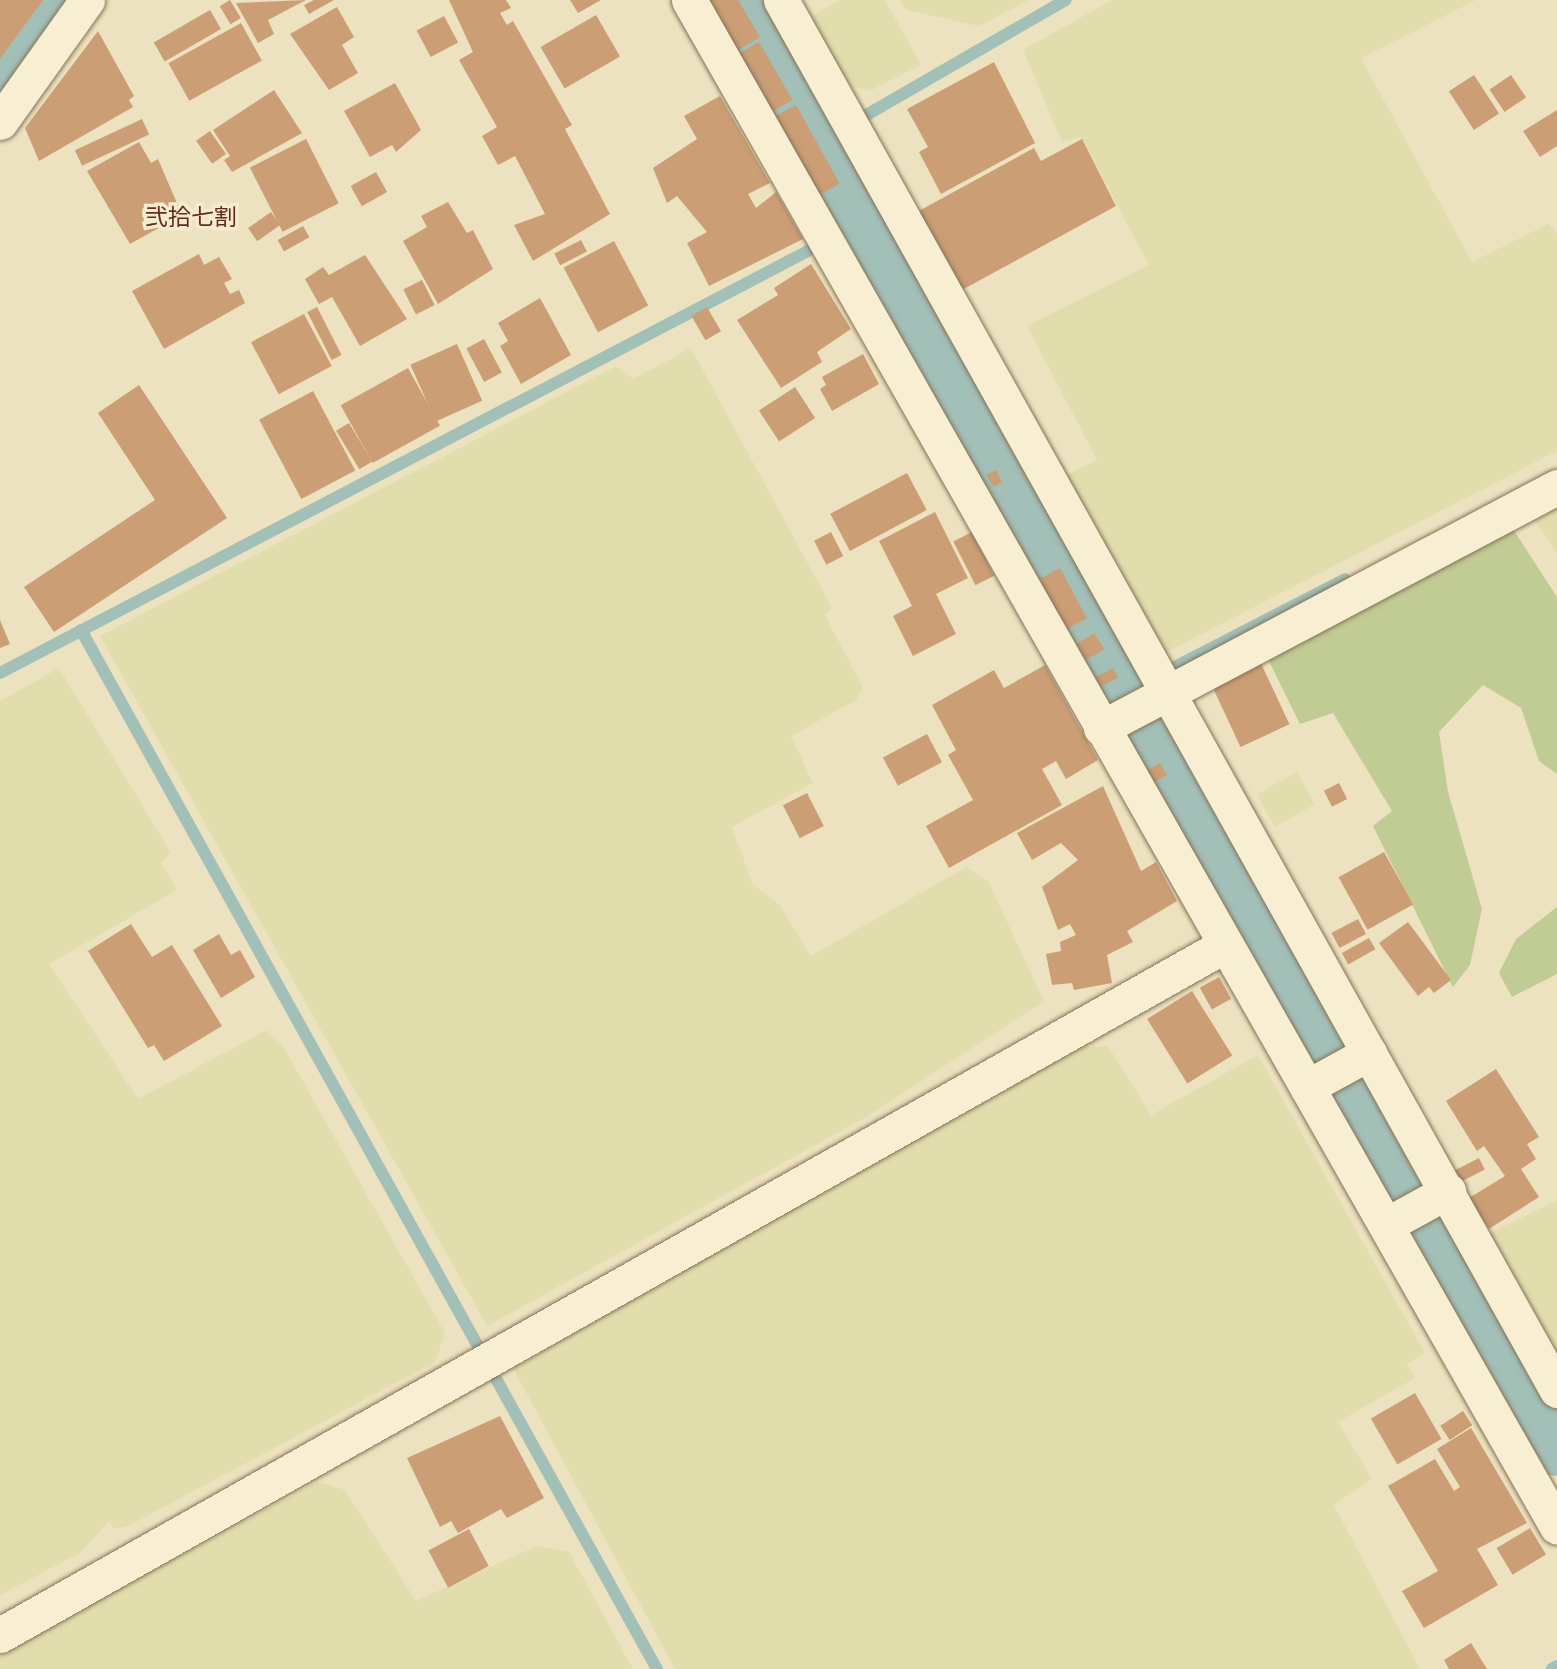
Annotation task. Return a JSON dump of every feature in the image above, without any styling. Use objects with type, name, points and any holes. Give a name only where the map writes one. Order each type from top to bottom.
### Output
[{"type":"street","points":[[0,122],[87,0]]},
{"type":"street","points":[[689,0],[1226,945],[1341,1068],[1419,1206],[1557,1390]]},
{"type":"street","points":[[782,0],[1153,691],[1341,1068],[1419,1206],[1557,1527]]},
{"type":"street","points":[[1101,728],[1153,691],[1557,487]]},
{"type":"street","points":[[0,1635],[1226,945]]},
{"type":"shaded area","points":[[840,0],[885,0],[921,65],[870,91],[841,84],[808,18]]},
{"type":"shaded area","points":[[900,0],[1029,0],[979,26],[906,10]]},
{"type":"shaded area","points":[[1112,0],[1476,0],[1361,58],[1472,262],[1548,224],[1557,233],[1557,451],[1159,656],[1062,477],[1097,460],[1027,326],[1149,265],[1081,137],[1062,142],[1023,50]]},
{"type":"shaded area","points":[[691,348],[832,608],[825,615],[863,688],[856,700],[791,736],[813,783],[732,827],[753,885],[779,904],[811,956],[966,867],[988,881],[1044,1001],[868,1116],[487,1326],[100,636],[616,366],[633,379]]},
{"type":"shaded area","points":[[1557,501],[1557,553],[1530,514]]},
{"type":"shaded area","points":[[59,668],[171,853],[161,863],[177,890],[49,964],[138,1099],[267,1030],[283,1046],[445,1333],[435,1362],[130,1525],[115,1529],[109,1521],[80,1553],[0,1595],[0,701]]},
{"type":"shaded area","points":[[1297,772],[1315,804],[1275,827],[1257,794]]},
{"type":"shaded area","points":[[1108,1046],[1151,1115],[1258,1055],[1425,1353],[1407,1364],[1415,1378],[1338,1422],[1372,1479],[1334,1505],[1420,1669],[675,1669],[513,1368],[1076,1047]]},
{"type":"shaded area","points":[[1557,1200],[1557,1362],[1486,1235]]},
{"type":"shaded area","points":[[317,1482],[345,1490],[416,1601],[537,1546],[569,1552],[633,1669],[0,1669],[0,1653]]},
{"type":"green space","points":[[1511,526],[1557,597],[1557,774],[1539,761],[1521,708],[1483,685],[1439,732],[1448,792],[1482,909],[1470,965],[1453,987],[1373,826],[1392,811],[1333,713],[1300,724],[1264,651]]},
{"type":"green space","points":[[1184,804],[1324,1046],[1303,1058],[1163,816]]},
{"type":"green space","points":[[1557,907],[1557,974],[1512,997],[1499,973],[1516,939]]},
{"type":"building","points":[[0,0],[43,0],[0,59]]},
{"type":"building","points":[[230,0],[241,18],[231,24],[220,6]]},
{"type":"building","points":[[306,0],[268,20],[274,34],[258,43],[236,3]]},
{"type":"building","points":[[314,0],[334,0],[309,14],[304,5]]},
{"type":"building","points":[[449,0],[506,0],[511,8],[500,13],[507,25],[513,21],[572,125],[565,129],[610,214],[533,261],[514,225],[545,214],[515,156],[498,165],[482,136],[497,127],[459,60],[473,52]]},
{"type":"building","points":[[570,0],[601,0],[578,13]]},
{"type":"building","points":[[706,0],[738,0],[760,37],[735,52]]},
{"type":"building","points":[[337,7],[354,37],[342,45],[358,73],[329,90],[290,34]]},
{"type":"building","points":[[210,10],[221,29],[165,62],[154,42]]},
{"type":"building","points":[[596,15],[620,57],[565,89],[541,47]]},
{"type":"building","points":[[444,16],[458,42],[431,57],[417,31]]},
{"type":"building","points":[[241,23],[262,61],[189,101],[168,63]]},
{"type":"building","points":[[98,31],[134,96],[129,100],[133,107],[39,161],[25,128]]},
{"type":"building","points":[[759,42],[792,100],[769,114],[736,56]]},
{"type":"building","points":[[994,62],[1035,143],[941,194],[919,152],[928,147],[907,109]]},
{"type":"building","points":[[1474,75],[1499,114],[1474,130],[1449,91]]},
{"type":"building","points":[[1511,75],[1526,97],[1505,112],[1489,90]]},
{"type":"building","points":[[395,83],[421,130],[396,152],[392,145],[370,157],[344,111]]},
{"type":"building","points":[[274,90],[302,133],[232,172],[224,160],[230,156],[213,130]]},
{"type":"building","points":[[720,96],[770,183],[748,194],[756,208],[776,192],[803,239],[709,286],[687,243],[707,232],[677,196],[667,203],[653,168],[697,139],[684,116]]},
{"type":"building","points":[[796,105],[840,184],[816,197],[772,118]]},
{"type":"building","points":[[1557,110],[1557,146],[1540,157],[1523,131]]},
{"type":"building","points":[[142,119],[149,134],[82,166],[75,150]]},
{"type":"building","points":[[210,131],[226,154],[212,164],[196,141]]},
{"type":"building","points":[[306,139],[339,203],[283,232],[250,168]]},
{"type":"building","points":[[1082,139],[1116,206],[960,291],[917,212],[1034,148],[1041,161]]},
{"type":"building","points":[[139,142],[151,163],[158,159],[182,215],[130,244],[87,171]]},
{"type":"building","points":[[376,172],[387,192],[362,206],[351,186]]},
{"type":"building","points":[[448,202],[467,233],[473,230],[493,269],[438,304],[403,241],[427,227],[421,216]]},
{"type":"building","points":[[271,212],[280,225],[257,241],[248,228]]},
{"type":"building","points":[[303,226],[309,237],[284,251],[278,240]]},
{"type":"building","points":[[581,240],[587,252],[560,265],[554,254]]},
{"type":"building","points":[[614,241],[648,305],[598,332],[564,268]]},
{"type":"building","points":[[199,254],[204,265],[219,257],[232,279],[224,283],[230,294],[239,290],[245,303],[164,349],[132,291]]},
{"type":"building","points":[[365,255],[407,319],[360,346],[332,297],[319,304],[305,279],[323,267],[329,275]]},
{"type":"building","points":[[811,264],[851,329],[817,352],[822,362],[781,388],[737,320],[778,295],[774,288]]},
{"type":"building","points":[[422,280],[435,305],[416,314],[403,290]]},
{"type":"building","points":[[540,298],[571,355],[521,384],[500,346],[508,341],[498,323]]},
{"type":"building","points":[[317,307],[342,355],[332,360],[307,312]]},
{"type":"building","points":[[707,307],[721,331],[705,340],[691,316]]},
{"type":"building","points":[[304,314],[332,366],[279,394],[251,342]]},
{"type":"building","points":[[484,339],[502,373],[484,382],[466,348]]},
{"type":"building","points":[[457,344],[482,401],[436,421],[410,365]]},
{"type":"building","points":[[863,354],[879,384],[832,411],[820,389],[826,385],[822,377]]},
{"type":"building","points":[[408,368],[440,426],[373,463],[341,405]]},
{"type":"building","points":[[139,385],[227,518],[54,632],[24,587],[155,500],[98,413]]},
{"type":"building","points":[[795,387],[815,418],[779,441],[759,410]]},
{"type":"building","points":[[313,391],[355,470],[301,499],[259,420]]},
{"type":"building","points":[[349,423],[372,462],[359,469],[336,431]]},
{"type":"building","points":[[996,470],[1002,482],[994,487],[986,475]]},
{"type":"building","points":[[907,473],[927,510],[850,551],[830,514]]},
{"type":"building","points":[[935,512],[968,578],[936,594],[956,634],[913,656],[893,616],[912,606],[879,541]]},
{"type":"building","points":[[831,532],[843,556],[826,565],[814,541]]},
{"type":"building","points":[[972,532],[994,576],[976,585],[953,542]]},
{"type":"building","points":[[1060,568],[1087,618],[1063,631],[1036,581]]},
{"type":"building","points":[[0,620],[10,644],[0,648]]},
{"type":"building","points":[[1094,633],[1104,649],[1084,662],[1074,646]]},
{"type":"building","points":[[1259,659],[1289,724],[1240,747],[1210,682]]},
{"type":"building","points":[[1045,665],[1098,760],[1066,779],[1056,761],[1042,769],[1062,805],[949,868],[926,826],[973,800],[948,755],[956,750],[932,705],[994,670],[1004,688]]},
{"type":"building","points":[[1113,668],[1118,678],[1098,688],[1093,678]]},
{"type":"building","points":[[927,734],[942,762],[898,786],[883,757]]},
{"type":"building","points":[[1160,763],[1167,775],[1149,786],[1142,774]]},
{"type":"building","points":[[1339,783],[1347,799],[1332,807],[1324,791]]},
{"type":"building","points":[[1103,786],[1141,871],[1156,862],[1177,901],[1127,931],[1133,942],[1107,955],[1112,983],[1074,990],[1072,983],[1052,985],[1046,954],[1061,951],[1060,942],[1076,935],[1070,924],[1058,930],[1042,887],[1078,860],[1061,843],[1032,860],[1017,833]]},
{"type":"building","points":[[807,793],[824,826],[800,838],[783,805]]},
{"type":"building","points":[[1384,852],[1413,904],[1368,930],[1339,877]]},
{"type":"building","points":[[1358,919],[1366,934],[1339,948],[1332,933]]},
{"type":"building","points":[[1408,922],[1451,980],[1434,993],[1429,987],[1418,996],[1379,943]]},
{"type":"building","points":[[131,924],[152,957],[172,945],[222,1026],[164,1061],[154,1045],[148,1048],[88,951]]},
{"type":"building","points":[[219,934],[231,955],[240,950],[255,977],[221,998],[193,950]]},
{"type":"building","points":[[1369,938],[1375,949],[1348,964],[1342,953]]},
{"type":"building","points":[[1219,977],[1231,999],[1212,1010],[1200,988]]},
{"type":"building","points":[[1192,991],[1232,1055],[1187,1084],[1147,1019]]},
{"type":"building","points":[[1496,1069],[1539,1137],[1527,1144],[1536,1159],[1521,1169],[1539,1197],[1489,1229],[1469,1198],[1505,1176],[1484,1146],[1477,1151],[1446,1101]]},
{"type":"building","points":[[1479,1158],[1485,1170],[1461,1182],[1455,1170]]},
{"type":"building","points":[[1415,1393],[1442,1439],[1397,1464],[1371,1418]]},
{"type":"building","points":[[1463,1411],[1472,1425],[1450,1440],[1440,1426]]},
{"type":"building","points":[[500,1416],[544,1498],[507,1518],[501,1509],[458,1533],[451,1521],[440,1527],[407,1458]]},
{"type":"building","points":[[1471,1428],[1527,1523],[1477,1549],[1498,1585],[1424,1628],[1402,1591],[1438,1571],[1388,1486],[1435,1459],[1454,1491],[1460,1487],[1437,1449]]},
{"type":"building","points":[[1530,1528],[1546,1555],[1513,1575],[1497,1548]]},
{"type":"building","points":[[469,1529],[489,1566],[448,1588],[428,1551]]},
{"type":"building","points":[[1471,1643],[1487,1669],[1449,1669],[1444,1660]]},
{"type":"waterway","points":[[0,78],[56,0]]},
{"type":"waterway","points":[[754,0],[1557,1437]]},
{"type":"waterway","points":[[830,136],[1066,0]]},
{"type":"waterway","points":[[860,219],[872,211]]},
{"type":"waterway","points":[[0,673],[808,251]]},
{"type":"waterway","points":[[1136,687],[1345,579]]},
{"type":"waterway","points":[[81,630],[657,1669]]},
{"type":"waterway","points":[[1248,912],[1259,906]]},
{"type":"waterway","points":[[1552,1669],[1557,1666]]},
{"type":"district","name":"弐拾七割","points":[[191,218]]}]
